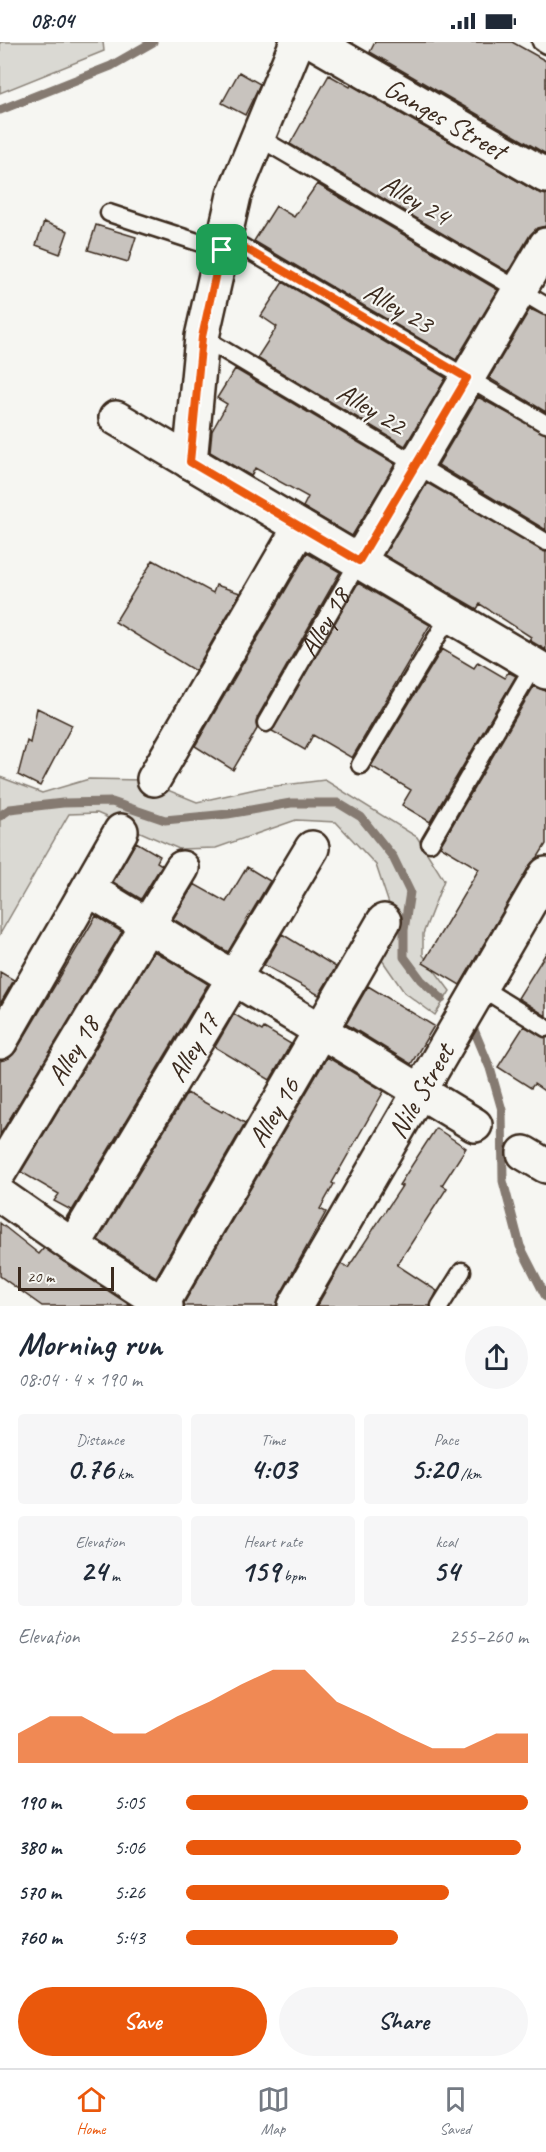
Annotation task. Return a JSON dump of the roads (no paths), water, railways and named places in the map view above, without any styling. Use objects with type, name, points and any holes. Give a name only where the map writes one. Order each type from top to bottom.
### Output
[{"type":"street","points":[[190,462],[202,337],[234,195],[297,42]]},
{"type":"street","name":"Ganges Street","points":[[314,42],[546,176]]},
{"type":"street","name":"Alley 18","points":[[359,561],[467,378],[533,299],[546,245]]},
{"type":"street","points":[[116,418],[540,668]]},
{"type":"street","points":[[154,779],[300,527]]},
{"type":"street","points":[[0,1042],[121,831]]},
{"type":"street","name":"Alley 17","points":[[73,1246],[312,848]]},
{"type":"street","name":"Alley 18","points":[[0,1171],[182,868]]},
{"type":"street","name":"Nile Street","points":[[295,1306],[480,987],[537,910],[546,874]]},
{"type":"street","points":[[88,889],[475,1125]]},
{"type":"street","name":"Alley 16","points":[[164,1305],[384,921]]},
{"type":"street","points":[[0,1195],[164,1305]]},
{"type":"lane","points":[[541,42],[546,45]]},
{"type":"lane","name":"Alley 24","points":[[258,137],[533,299]]},
{"type":"lane","name":"Alley 23","points":[[109,213],[223,243],[546,424]]},
{"type":"lane","name":"Alley 22","points":[[202,337],[546,542]]},
{"type":"lane","name":"Alley 18","points":[[266,723],[359,561]]},
{"type":"lane","points":[[360,765],[450,615]]},
{"type":"lane","points":[[430,843],[540,668]]},
{"type":"lane","points":[[480,987],[546,1028]]},
{"type":"lane","points":[[440,1306],[462,1271]]},
{"type":"waterway","points":[[0,110],[111,66],[153,42]]},
{"type":"waterway","points":[[0,816],[10,809],[63,803],[112,802],[165,820],[228,814],[291,803],[338,803],[361,817],[393,857],[410,892],[404,930],[404,957],[421,980],[442,999]]},
{"type":"waterway","points":[[472,1025],[490,1068],[502,1110],[503,1181],[520,1246],[546,1297]]}]
